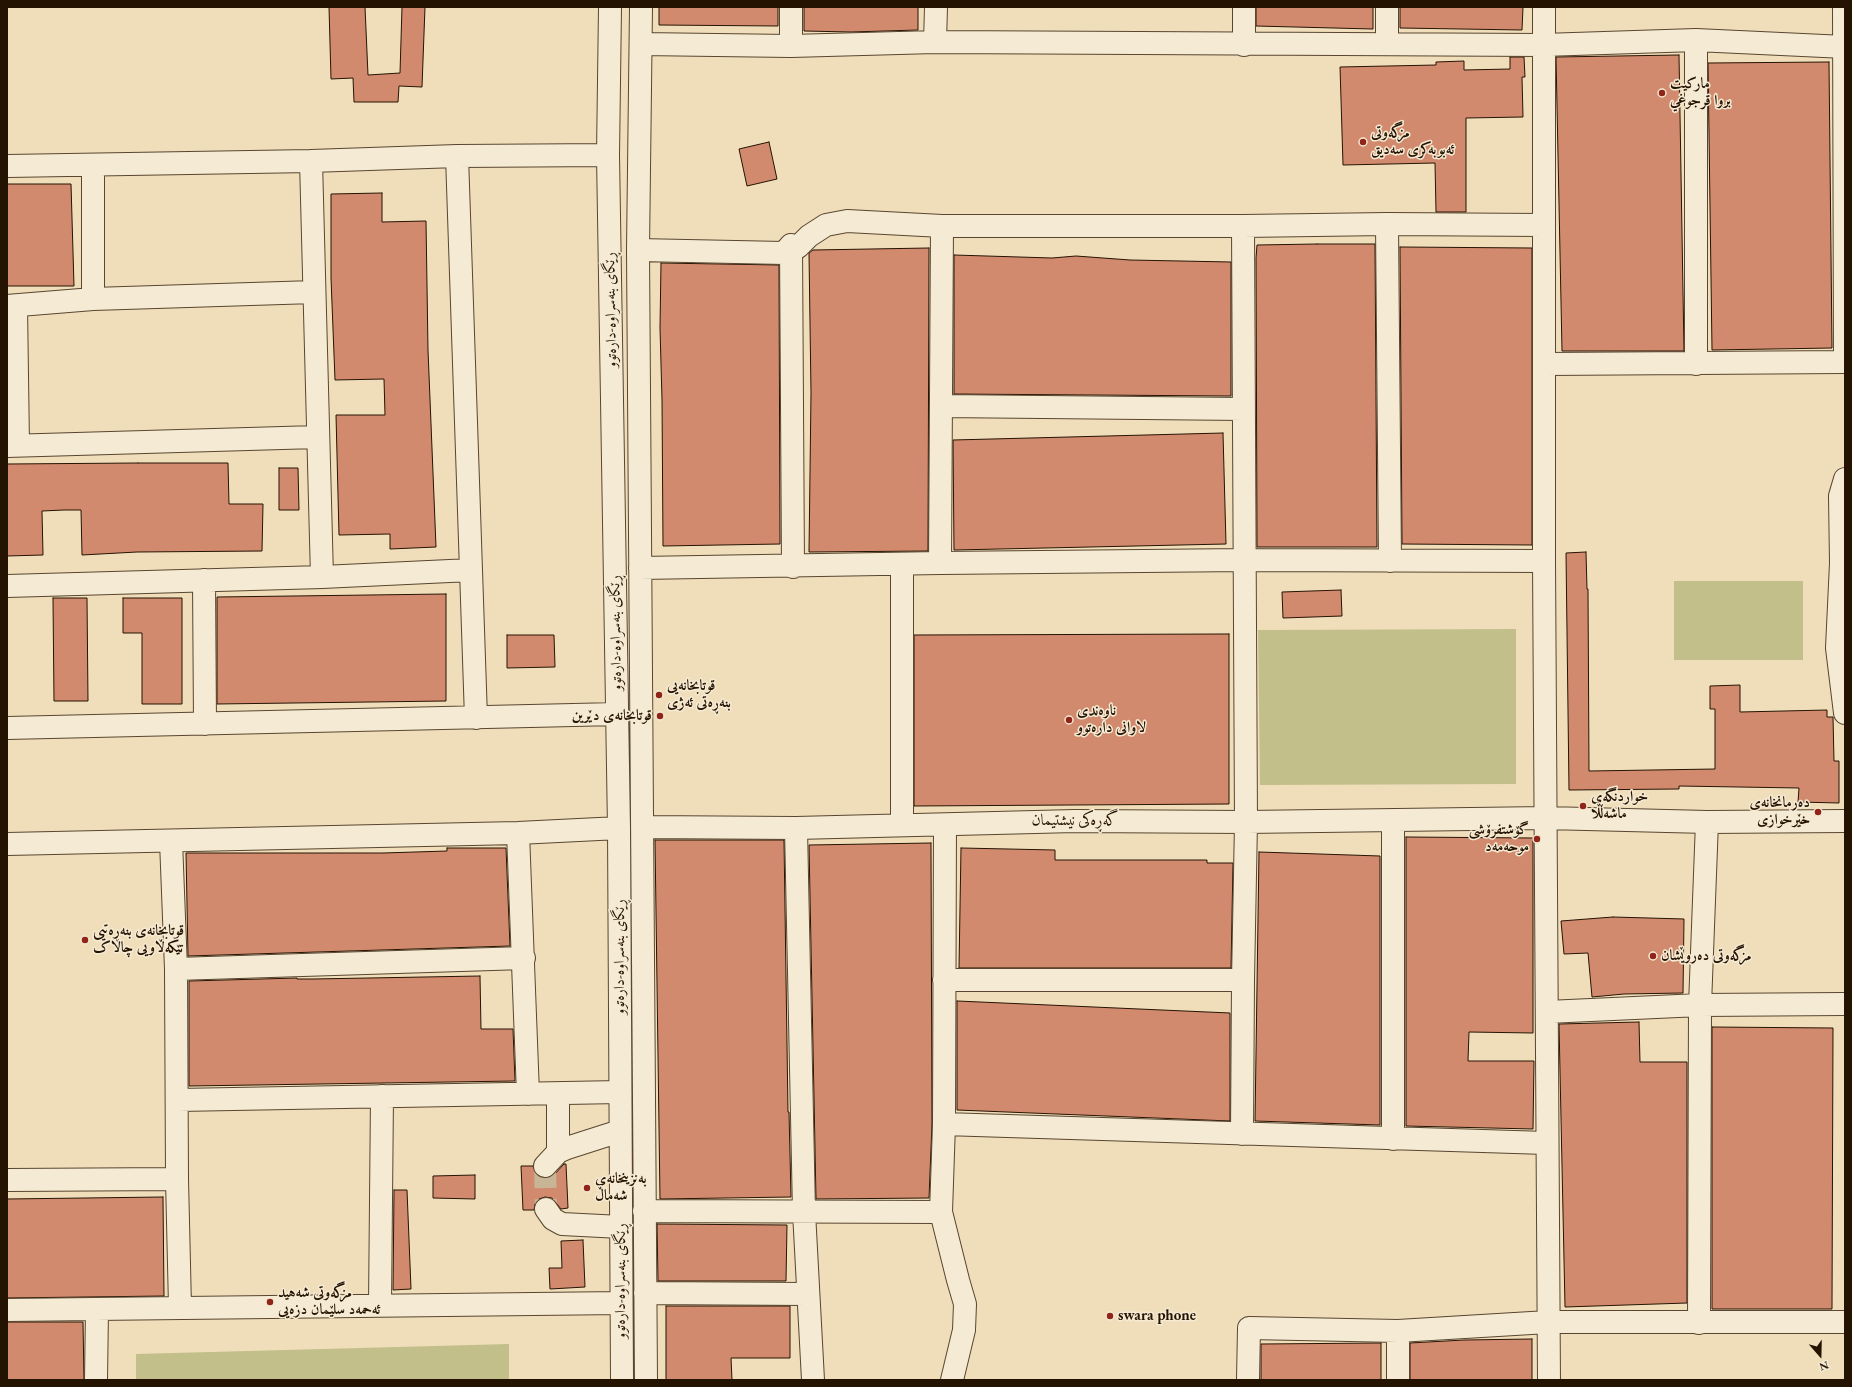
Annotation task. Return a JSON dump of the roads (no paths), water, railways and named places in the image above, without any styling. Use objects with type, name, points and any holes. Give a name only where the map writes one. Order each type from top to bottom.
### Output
[{"type":"street","name":"ڕێگای بنەسراوە-دارەتوو","points":[[610,7],[608,154],[619,828],[622,1380]]},
{"type":"street","name":"ڕێگای بنەسراوە-دارەتوو","points":[[641,7],[638,250],[640,712],[646,1380]]},
{"type":"street","points":[[791,46],[792,7]]},
{"type":"street","points":[[935,42],[936,7]]},
{"type":"street","points":[[1244,7],[1244,45]]},
{"type":"street","points":[[1387,7],[1387,44]]},
{"type":"street","points":[[1544,7],[1544,560],[1547,1012],[1546,1143],[1549,1380]]},
{"type":"street","points":[[1545,364],[1845,362],[1844,7]]},
{"type":"street","points":[[641,44],[791,46],[935,42],[1244,45],[1543,45],[1696,40],[1844,47]]},
{"type":"street","points":[[1696,40],[1696,364]]},
{"type":"street","points":[[7,166],[92,166],[457,156],[608,154]]},
{"type":"street","points":[[457,156],[476,718]]},
{"type":"street","points":[[311,161],[317,437],[322,577]]},
{"type":"street","points":[[92,166],[93,299]]},
{"type":"street","points":[[791,245],[798,247],[817,230],[826,225],[842,221],[942,226],[1243,226],[1387,224],[1544,225]]},
{"type":"street","points":[[1387,224],[1390,561]]},
{"type":"street","points":[[940,563],[942,226]]},
{"type":"street","points":[[1242,1134],[1246,822],[1243,226]]},
{"type":"street","points":[[638,250],[784,253],[791,245]]},
{"type":"street","points":[[791,245],[793,567]]},
{"type":"street","points":[[314,292],[93,299],[12,306],[13,446],[317,437]]},
{"type":"street","points":[[942,406],[1243,408]]},
{"type":"street","points":[[1845,479],[1840,496],[1841,563],[1837,648],[1845,713]]},
{"type":"street","points":[[615,550],[640,559],[793,567],[940,563],[1244,560],[1544,560]]},
{"type":"street","points":[[902,564],[902,825]]},
{"type":"street","points":[[7,586],[322,577],[471,570]]},
{"type":"street","points":[[204,580],[205,724]]},
{"type":"street","points":[[7,728],[617,714]]},
{"type":"street","points":[[642,827],[796,828],[1075,821],[1246,822],[1546,818],[1707,822],[1845,821]]},
{"type":"street","points":[[1393,820],[1393,1139]]},
{"type":"street","points":[[1699,1323],[1700,1006],[1707,822]]},
{"type":"street","points":[[945,825],[944,1124],[942,1212],[965,1304],[964,1330],[952,1380]]},
{"type":"street","points":[[7,844],[518,832],[619,828]]},
{"type":"street","points":[[796,828],[804,1212],[813,1380]]},
{"type":"street","points":[[518,832],[528,1094]]},
{"type":"street","points":[[171,841],[176,969],[178,1100],[177,1179],[180,1307]]},
{"type":"street","points":[[176,969],[524,958]]},
{"type":"street","points":[[944,980],[1243,980]]},
{"type":"street","points":[[1547,1012],[1700,1006],[1845,1004]]},
{"type":"street","points":[[178,1100],[620,1092]]},
{"type":"street","points":[[558,1094],[552,1159],[593,1138],[620,1132]]},
{"type":"street","points":[[380,1305],[382,1096]]},
{"type":"street","points":[[944,1124],[1546,1143]]},
{"type":"street","points":[[7,1180],[177,1179]]},
{"type":"street","points":[[546,1209],[553,1219],[562,1224],[621,1227]]},
{"type":"street","points":[[644,1210],[942,1212]]},
{"type":"street","points":[[621,1267],[645,1266]]},
{"type":"street","points":[[645,1293],[808,1294]]},
{"type":"street","points":[[7,1310],[621,1302]]},
{"type":"street","points":[[96,1380],[97,1310]]},
{"type":"street","points":[[1248,1380],[1249,1328],[1398,1331],[1548,1322],[1845,1322]]},
{"type":"street","points":[[1398,1331],[1398,1380]]},
{"type":"tunnel","points":[[545,1166],[546,1209]]},
{"type":"place","name":"ماركيت بروا قرجوغي","points":[[1662,93]]},
{"type":"place","name":"مزگەوتی ئەبوبەکری سەدیق","points":[[1363,142]]},
{"type":"place","name":"قوتابخانەیی بنەڕەتی ئەژی","points":[[659,695]]},
{"type":"place","name":"قوتابخانەى دێرین","points":[[660,716]]},
{"type":"place","name":"ناوەندی لاوانی دارەتوو","points":[[1069,720]]},
{"type":"place","name":"خواردنگەی ماشەڵڵا","points":[[1583,806]]},
{"type":"place","name":"دەرمانخانەی خێرخوازی","points":[[1818,812]]},
{"type":"place","name":"گۆشتفرۆشی موحەمەد","points":[[1537,839]]},
{"type":"place","name":"قوتابخانەی بنەڕەتیی تێکەڵاویی چالاک","points":[[85,940]]},
{"type":"place","name":"مزگەوتی دەروێشان","points":[[1653,956]]},
{"type":"place","name":"بەنزینخانەی شەماڵ","points":[[587,1188]]},
{"type":"place","name":"مزگەوتی شەهید ئەحمەد سلێمان دزەیی","points":[[270,1302]]},
{"type":"place","name":"swara phone","points":[[1110,1316]]},
{"type":"district","name":"گەڕەکی نیشتیمان","points":[[1075,821]]}]
